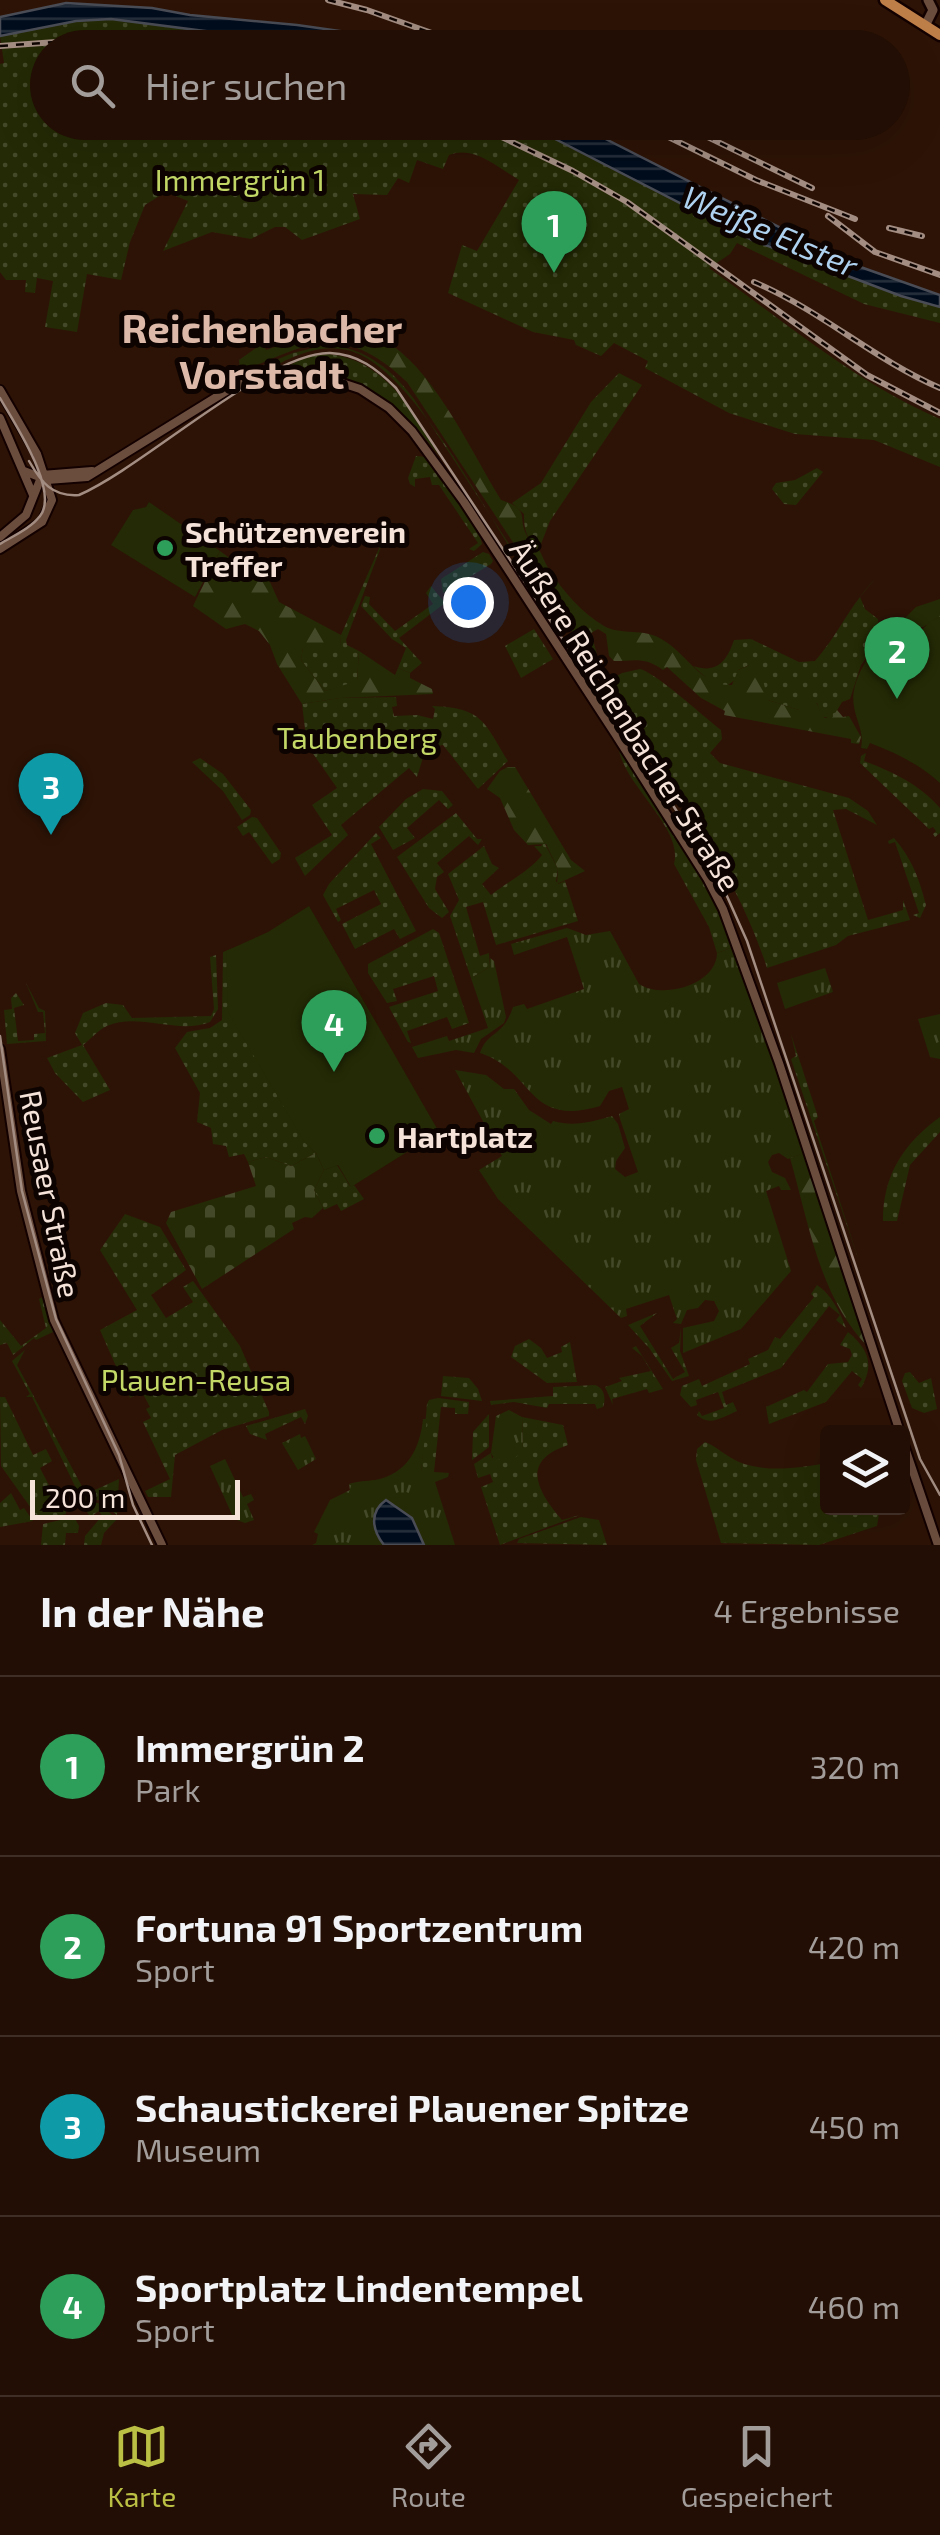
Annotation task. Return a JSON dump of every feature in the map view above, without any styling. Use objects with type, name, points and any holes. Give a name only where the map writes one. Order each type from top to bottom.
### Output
[{"type":"main road","points":[[885,0],[940,35]]},
{"type":"main road","points":[[926,24],[933,10],[928,0]]},
{"type":"street","name":"Äußere Reichenbacher Straße","points":[[24,470],[44,477],[102,469],[236,385],[284,374],[321,376],[360,389],[389,408],[424,444],[616,735],[707,878],[722,909],[779,1062],[897,1425]]},
{"type":"street","points":[[0,390],[37,454],[52,500]]},
{"type":"street","points":[[0,418],[33,494]]},
{"type":"street","points":[[0,549],[42,522],[63,476],[37,454]]},
{"type":"street","points":[[0,537],[26,515],[44,477]]},
{"type":"street","name":"Reusaer Straße","points":[[0,1049],[21,1191],[54,1320],[162,1545]]},
{"type":"street","name":"Äußere Reichenbacher Straße","points":[[910,1462],[938,1544]]},
{"type":"green space","points":[[111,19],[196,30],[30,30]]},
{"type":"green space","name":"Immergrün 1","points":[[30,30],[30,140],[557,140],[752,240],[940,307],[940,323],[864,304],[737,243],[730,254],[709,268],[849,369],[940,419],[940,467],[874,440],[795,434],[729,413],[645,368],[648,361],[614,343],[601,356],[576,345],[574,340],[533,332],[448,293],[462,245],[477,251],[519,180],[467,153],[449,155],[443,169],[417,160],[409,183],[398,178],[387,195],[353,194],[360,219],[302,240],[285,227],[275,227],[251,239],[212,232],[163,251],[188,201],[166,192],[145,205],[130,242],[121,280],[87,274],[77,332],[45,327],[53,281],[37,278],[35,293],[25,292],[26,280],[6,280],[0,272],[0,64],[4,63],[0,36]]},
{"type":"green space","points":[[336,316],[392,345],[424,376],[501,500],[517,507],[525,532],[548,568],[588,615],[611,629],[663,640],[703,675],[721,684],[732,685],[738,670],[754,663],[760,668],[768,700],[799,710],[804,700],[814,701],[825,718],[832,718],[837,710],[843,717],[849,716],[861,737],[859,744],[851,743],[851,739],[724,715],[725,711],[701,698],[667,667],[663,670],[639,660],[614,661],[609,656],[606,634],[598,629],[591,633],[597,654],[581,645],[407,382],[382,361],[360,349],[318,344],[225,378],[217,376],[218,372],[240,370],[239,360],[263,343],[266,350],[305,337],[335,335]]},
{"type":"green space","points":[[321,346],[350,349],[374,360],[405,388],[430,423],[397,383],[374,363],[351,351],[312,351],[246,380],[220,383],[293,353]]},
{"type":"green space","points":[[326,354],[365,365],[381,376],[408,405],[440,457],[407,419],[373,391],[332,375],[281,370],[305,357]]},
{"type":"green space","points":[[619,373],[642,385],[550,521],[539,549],[527,533],[524,514],[512,503],[541,483],[591,402]]},
{"type":"green space","points":[[430,423],[465,474],[490,515]]},
{"type":"green space","points":[[416,456],[427,457],[480,536],[482,544],[474,551],[469,549],[478,543],[439,485],[432,485],[430,477],[415,479],[415,487],[410,484],[408,478]]},
{"type":"green space","points":[[817,468],[823,472],[796,505],[784,504],[772,489],[776,483],[795,480]]},
{"type":"green space","name":"Schützenverein Treffer","points":[[149,502],[220,551],[195,597],[111,545],[133,510],[146,507]]},
{"type":"green space","points":[[490,515],[547,602],[531,582]]},
{"type":"green space","points":[[388,528],[346,640],[347,645],[359,651],[357,682],[325,691],[301,660],[303,647],[340,647],[341,635]]},
{"type":"green space","points":[[220,551],[243,568],[251,566],[253,572],[270,582],[279,602],[341,635],[340,648],[321,655],[303,648],[301,660],[325,691],[357,681],[359,651],[395,675],[398,668],[410,673],[410,678],[432,689],[433,694],[340,698],[302,704],[259,631],[245,624],[226,629],[193,606]]},
{"type":"green space","points":[[483,552],[489,554],[491,564],[443,593],[441,579]]},
{"type":"green space","points":[[875,579],[860,597],[865,609],[878,619],[879,631],[889,627],[861,665],[850,699],[842,702],[832,719],[821,716],[817,703],[799,710],[768,700],[749,665],[738,670],[736,679],[727,686],[711,682],[693,666],[715,667],[724,660],[734,640],[751,639],[799,662],[815,661],[858,599]]},
{"type":"green space","points":[[431,586],[445,603],[399,638],[422,663],[410,673],[398,668],[406,648],[361,606],[365,596],[370,597],[369,604],[395,631],[433,604],[426,593]]},
{"type":"green space","points":[[940,599],[940,617],[923,627],[896,627],[916,607]]},
{"type":"green space","points":[[940,617],[940,783],[889,751],[870,743],[867,749],[861,748],[853,697],[863,667],[888,632],[910,641]]},
{"type":"green space","points":[[534,629],[553,659],[521,678],[505,646]]},
{"type":"green space","points":[[640,669],[668,686],[721,730],[722,739],[710,753],[720,763],[849,798],[868,811],[877,825],[846,809],[833,810],[868,920],[903,910],[903,900],[910,920],[848,936],[836,945],[767,968],[735,891],[715,855],[605,683]]},
{"type":"green space","name":"Taubenberg","points":[[396,697],[394,716],[433,719],[432,706],[471,713],[486,726],[508,761],[478,789],[443,745],[426,748],[417,777],[409,768],[341,825],[348,835],[305,876],[295,858],[332,835],[312,805],[337,788],[307,745],[302,704],[340,698]]},
{"type":"green space","points":[[618,745],[711,892],[734,947],[717,953],[709,927],[674,864],[670,835],[630,775]]},
{"type":"green space","points":[[866,753],[864,761],[905,780],[940,808],[940,833],[935,837],[933,827],[929,829],[860,763]]},
{"type":"green space","points":[[200,758],[223,774],[251,810],[250,815],[242,820],[223,791],[192,762]]},
{"type":"green space","points":[[515,767],[571,860],[585,871],[557,884],[558,869],[546,844],[528,845],[514,830],[500,798],[487,789],[500,771]]},
{"type":"green space","points":[[423,789],[442,791],[453,805],[448,809],[439,800],[407,828],[415,838],[393,850],[379,827],[406,799]]},
{"type":"green space","points":[[456,813],[477,839],[482,839],[478,845],[469,836],[437,863],[444,872],[437,877],[435,889],[449,912],[442,918],[429,908],[397,857]]},
{"type":"green space","points":[[257,818],[281,853],[280,859],[272,864],[249,832],[243,836],[237,827]]},
{"type":"green space","points":[[376,833],[381,838],[371,844],[416,931],[400,939],[394,929],[355,949],[342,924],[381,904],[374,890],[336,909],[341,920],[338,922],[323,895]]},
{"type":"green space","points":[[894,838],[921,886],[926,905],[920,918],[913,915],[919,913],[895,842],[888,841]]},
{"type":"green space","points":[[544,842],[558,869],[556,881],[565,881],[578,921],[496,945],[483,902],[466,907],[480,956],[489,953],[490,967],[471,978],[450,916],[459,900],[448,874],[484,846],[492,864],[499,868],[482,884],[491,895],[537,861],[542,855],[534,846]]},
{"type":"green space","points":[[309,906],[439,1132],[351,1187],[338,1165],[324,1170],[316,1153],[305,1143],[228,1012],[226,951],[268,932]]},
{"type":"green space","points":[[567,928],[586,935],[610,931],[639,984],[649,989],[674,989],[699,981],[715,964],[717,953],[734,947],[804,1153],[788,1159],[779,1153],[768,1162],[772,1172],[785,1178],[791,1190],[781,1190],[779,1186],[766,1191],[791,1271],[741,1329],[683,1353],[683,1328],[714,1321],[719,1311],[714,1301],[705,1300],[698,1308],[687,1310],[681,1324],[673,1323],[677,1319],[669,1295],[626,1309],[627,1316],[621,1318],[498,1199],[479,1170],[502,1156],[455,1070],[486,1075],[504,1089],[514,1089],[529,1110],[551,1124],[582,1123],[612,1116],[625,1148],[615,1169],[625,1177],[638,1172],[619,1114],[629,1109],[622,1087],[609,1091],[600,1106],[558,1110],[544,1104],[498,1061],[480,1053],[487,1040],[505,1024],[513,1007],[524,1004],[527,1009],[584,989],[567,937],[514,955],[511,944]]},
{"type":"green space","points":[[433,929],[439,933],[469,1023],[452,1029],[447,1017],[407,1031],[411,1043],[389,1007],[438,991],[434,976],[393,989],[397,1001],[387,1003],[368,973],[368,964]]},
{"type":"green space","points":[[238,946],[226,952],[305,1142],[316,1153],[291,1166],[266,1157],[248,1162],[244,1154],[229,1157],[226,1146],[213,1144],[211,1128],[197,1122],[200,1093],[175,1048],[187,1032],[210,1028],[222,1020],[223,952]]},
{"type":"green space","points":[[216,955],[218,1009],[210,1022],[184,1026],[132,1021],[104,1028],[83,1045],[110,1090],[83,1102],[55,1073],[47,1058],[82,1045],[75,1033],[83,1013],[106,1003],[123,1005],[132,1018],[211,1016],[214,1009],[210,957]]},
{"type":"green space","points":[[490,958],[494,961],[504,1023],[481,1039],[474,1053],[456,1050],[418,1058],[412,1047],[447,1036],[449,1041],[488,1028],[471,978],[490,967]]},
{"type":"green space","points":[[825,968],[833,992],[785,1009],[777,983]]},
{"type":"green space","points":[[26,983],[39,1008],[45,1011],[46,1041],[7,1044],[4,1010],[12,1009],[11,998],[16,993],[24,1005],[14,1008],[18,1041],[34,1040],[34,1034],[45,1033],[43,1012],[38,1012]]},
{"type":"green space","points":[[940,1014],[940,1059],[930,1057],[918,1019]]},
{"type":"green space","points":[[791,1034],[860,1264],[791,1059],[796,1056]]},
{"type":"green space","points":[[940,1117],[940,1132],[910,1165],[897,1221],[883,1221],[887,1189],[898,1162],[915,1138]]},
{"type":"green space","points":[[316,1153],[324,1170],[314,1190],[323,1208],[312,1218],[292,1223],[294,1229],[202,1289],[166,1223],[171,1212],[256,1186],[248,1162],[266,1157],[291,1166]]},
{"type":"green space","points":[[804,1153],[870,1349],[839,1307],[818,1259],[790,1158]]},
{"type":"green space","points":[[337,1165],[364,1199],[341,1211],[337,1204],[324,1210],[314,1190],[324,1170]]},
{"type":"green space","name":"Plauen-Reusa","points":[[125,1214],[160,1227],[186,1270],[151,1295],[166,1318],[193,1302],[183,1287],[193,1281],[240,1346],[269,1412],[269,1416],[222,1430],[175,1455],[171,1497],[148,1497],[145,1491],[170,1479],[143,1422],[151,1418],[146,1409],[150,1407],[142,1392],[130,1398],[100,1330],[137,1310],[100,1250]]},
{"type":"green space","points":[[817,1285],[827,1293],[841,1316],[846,1328],[836,1320],[840,1315],[829,1306],[781,1368],[722,1392],[726,1405],[733,1402],[737,1411],[711,1421],[697,1415],[699,1411],[702,1416],[724,1408],[718,1392],[696,1400],[697,1405],[691,1407],[680,1395],[682,1386],[699,1379],[702,1386],[750,1364],[748,1359],[768,1350],[775,1337],[780,1339],[814,1297],[811,1294]]},
{"type":"green space","points":[[44,1296],[53,1332],[34,1338],[13,1355],[7,1343],[0,1345],[0,1320],[21,1346],[46,1328],[39,1299]]},
{"type":"green space","points":[[657,1313],[640,1326],[673,1379],[685,1372],[671,1348],[679,1343],[681,1328],[680,1351],[689,1376],[672,1381],[628,1325]]},
{"type":"green space","points":[[848,1332],[867,1357],[868,1372],[861,1388],[858,1385],[862,1379],[852,1371],[826,1402],[769,1424],[766,1407],[807,1392],[828,1364],[848,1362],[850,1349],[840,1345]]},
{"type":"green space","points":[[529,1339],[547,1358],[562,1352],[561,1347],[570,1342],[577,1382],[547,1383],[511,1357],[515,1346]]},
{"type":"green space","points":[[636,1346],[663,1389],[649,1393],[647,1389],[612,1399],[613,1405],[605,1387],[622,1381],[619,1378],[651,1371],[632,1348]]},
{"type":"green space","points":[[25,1350],[17,1365],[86,1494],[119,1479],[117,1515],[99,1500],[90,1501],[85,1507],[32,1397],[26,1397],[30,1394],[12,1361]]},
{"type":"green space","points":[[910,1372],[919,1383],[931,1378],[937,1409],[924,1413],[912,1408],[902,1381],[905,1373]]},
{"type":"green space","points":[[443,1376],[469,1378],[482,1401],[441,1396]]},
{"type":"green space","points":[[595,1385],[604,1397],[603,1407],[597,1409],[595,1404],[549,1404],[547,1408],[514,1402],[491,1405],[490,1401],[553,1396],[553,1387]]},
{"type":"green space","points":[[0,1397],[5,1397],[33,1455],[46,1449],[52,1461],[40,1468],[66,1514],[38,1518],[1,1466]]},
{"type":"green space","points":[[438,1398],[469,1402],[468,1414],[455,1414],[455,1408],[441,1407],[434,1472],[421,1472],[427,1404]]},
{"type":"green space","points":[[305,1409],[305,1424],[301,1417],[265,1434],[267,1440],[250,1434],[246,1426]]},
{"type":"green space","points":[[509,1410],[522,1417],[523,1450],[514,1459],[495,1460],[491,1453],[496,1416]]},
{"type":"green space","points":[[489,1414],[489,1447],[472,1460],[473,1432]]},
{"type":"green space","points":[[522,1417],[563,1425],[568,1445],[543,1459],[538,1478],[540,1488],[562,1520],[580,1515],[500,1545],[481,1487],[493,1482],[490,1474],[478,1478],[474,1464],[491,1453],[492,1458],[523,1450]]},
{"type":"green space","points":[[423,1419],[427,1419],[421,1471],[449,1473],[435,1482],[455,1545],[424,1545],[412,1518],[381,1503],[373,1523],[384,1545],[312,1545],[330,1500],[350,1490],[349,1484],[386,1477],[410,1459]]},
{"type":"green space","points":[[300,1434],[301,1438],[305,1436],[316,1459],[298,1470],[282,1443]]},
{"type":"green space","points":[[705,1442],[739,1462],[761,1468],[820,1464],[820,1515],[879,1515],[877,1526],[819,1545],[721,1543],[696,1460],[697,1449]]},
{"type":"green space","points":[[225,1459],[243,1497],[251,1494],[254,1500],[247,1504],[254,1520],[245,1523],[234,1519],[210,1466]]},
{"type":"green space","points":[[11,1493],[20,1510],[24,1508],[33,1521],[0,1527],[0,1503]]},
{"type":"green space","points":[[92,1503],[98,1503],[117,1519],[104,1533],[101,1545],[84,1545],[85,1536],[102,1516],[99,1511],[90,1517],[86,1510]]},
{"type":"green space","points":[[74,1517],[78,1533],[66,1533],[65,1545],[41,1545],[43,1524]]},
{"type":"green space","points":[[581,1517],[599,1520],[607,1545],[517,1543],[519,1539]]},
{"type":"water","points":[[66,3],[152,8],[332,30],[197,30],[111,19],[76,21],[0,36],[0,17]]},
{"type":"water","name":"Weiße Elster","points":[[557,140],[608,140],[852,264],[940,295],[940,307],[752,240]]},
{"type":"water","points":[[386,1500],[412,1518],[424,1545],[384,1545],[374,1521]]},
{"type":"tram line","points":[[29,461],[48,487],[79,495],[137,461],[240,390],[304,358],[330,353],[349,356],[374,369],[396,388],[722,885],[747,941],[920,1459],[940,1495]]},
{"type":"tram line","points":[[0,398],[33,457],[45,505],[32,524],[0,544]]},
{"type":"tram line","points":[[0,1036],[22,1191],[56,1319],[119,1455],[133,1505],[152,1545]]},
{"type":"railway","points":[[328,0],[423,30]]},
{"type":"railway","points":[[0,46],[30,44]]},
{"type":"railway","points":[[508,140],[627,202],[867,375],[940,413]]},
{"type":"railway","points":[[675,140],[756,180],[855,219]]},
{"type":"railway","points":[[714,140],[812,188]]},
{"type":"railway","points":[[828,216],[875,252],[940,275]]},
{"type":"railway","points":[[889,228],[922,236]]},
{"type":"railway","points":[[754,282],[940,388]]},
{"type":"place","name":"Immergrün 2","points":[[554,273]]},
{"type":"place","name":"Schützenverein Treffer","points":[[165,548]]},
{"type":"place","name":"Fortuna 91 Sportzentrum","points":[[897,699]]},
{"type":"place","name":"Schaustickerei Plauener Spitze","points":[[51,835]]},
{"type":"place","name":"Sportplatz Lindentempel","points":[[334,1072]]},
{"type":"place","name":"Hartplatz","points":[[377,1136]]},
{"type":"district","name":"Reichenbacher Vorstadt","points":[[262,350]]}]
